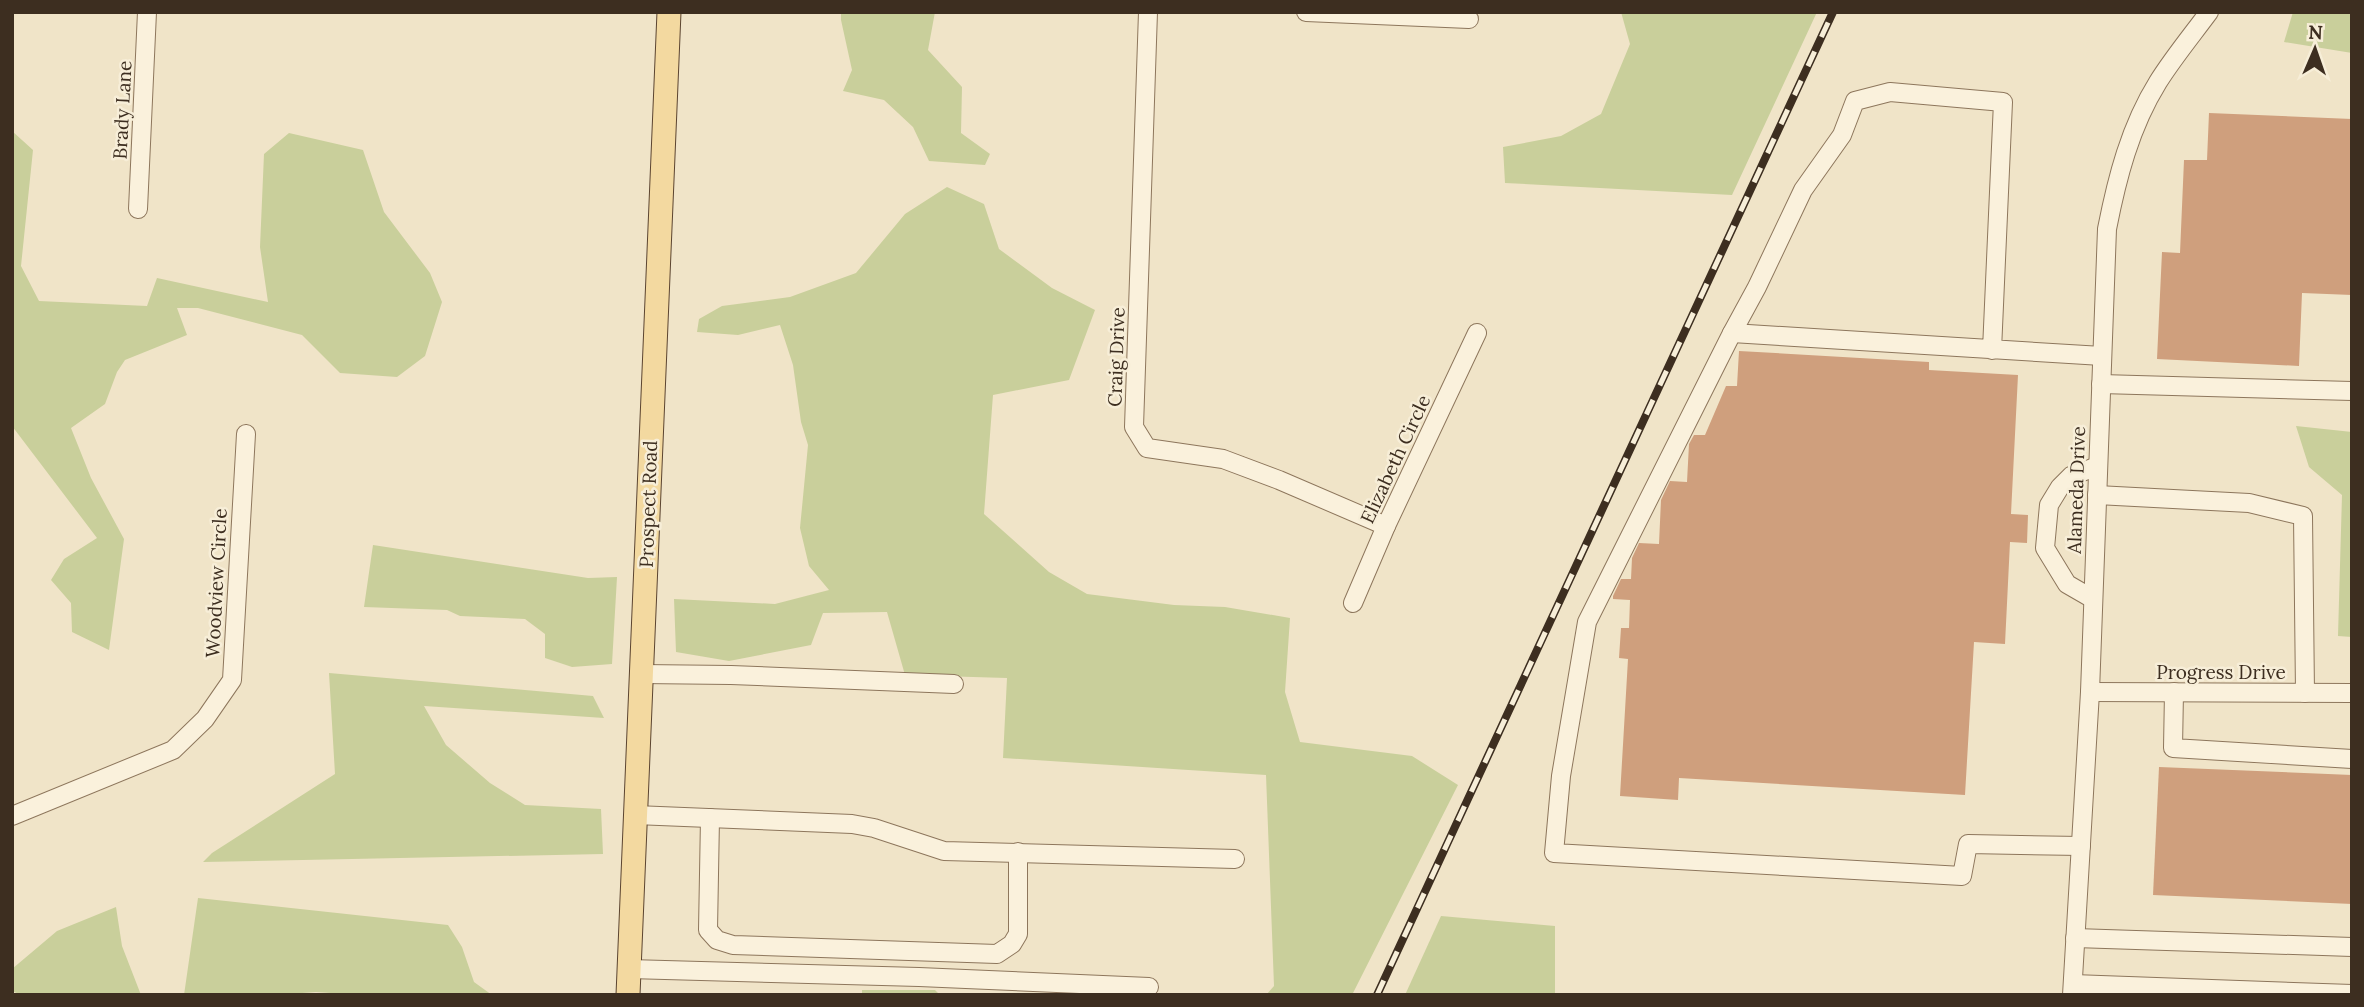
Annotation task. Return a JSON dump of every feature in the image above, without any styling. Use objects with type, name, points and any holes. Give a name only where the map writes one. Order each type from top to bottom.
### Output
[{"type":"main road","name":"Prospect Road","points":[[628,995],[669,12]]},
{"type":"street","name":"Brady Lane","points":[[138,209],[147,12]]},
{"type":"street","name":"Craig Drive","points":[[1148,12],[1134,426],[1147,448],[1223,459],[1386,526]]},
{"type":"street","points":[[1306,12],[1469,19]]},
{"type":"street","name":"Alameda Drive","points":[[2072,989],[2090,692],[2107,229],[2118,174],[2133,131],[2158,83],[2209,12]]},
{"type":"street","points":[[1992,350],[2003,102],[1889,92],[1855,101],[1842,135],[1803,190],[1757,287],[1587,622],[1561,776],[1554,853],[1962,876],[1968,844],[2081,846]]},
{"type":"street","name":"Elizabeth Circle","points":[[1353,603],[1476,333]]},
{"type":"street","points":[[1732,334],[2102,356]]},
{"type":"street","points":[[2101,384],[2352,391]]},
{"type":"street","name":"Woodview Circle","points":[[12,816],[173,750],[205,719],[232,680],[246,434]]},
{"type":"street","points":[[2094,599],[2067,584],[2045,548],[2049,505],[2060,487],[2070,476],[2098,466]]},
{"type":"street","points":[[2097,495],[2249,503],[2303,516],[2305,693]]},
{"type":"street","points":[[641,674],[954,684]]},
{"type":"street","name":"Progress Drive","points":[[2090,692],[2352,694]]},
{"type":"street","points":[[2174,692],[2174,748],[2352,759]]},
{"type":"street","points":[[635,815],[852,824],[874,828],[944,850],[1236,859]]},
{"type":"street","points":[[710,818],[708,930],[717,940],[733,945],[997,954],[1012,944],[1018,934],[1018,852]]},
{"type":"street","points":[[2076,938],[2352,947]]},
{"type":"street","points":[[629,969],[1149,986]]},
{"type":"street","points":[[2072,989],[2352,994]]},
{"type":"green space","points":[[841,12],[935,12],[928,50],[962,87],[961,133],[990,154],[985,165],[929,161],[913,127],[884,100],[843,91],[852,70]]},
{"type":"green space","points":[[1621,12],[1817,12],[1732,195],[1505,183],[1503,147],[1561,136],[1601,114],[1630,44]]},
{"type":"green space","points":[[2293,12],[2352,12],[2352,53],[2284,42]]},
{"type":"green space","points":[[12,131],[33,150],[21,266],[39,301],[147,306],[157,278],[268,302],[260,247],[264,154],[289,133],[363,150],[384,212],[430,273],[442,302],[425,356],[397,377],[340,373],[302,335],[198,308],[177,308],[187,335],[125,360],[117,372],[105,404],[71,428],[91,478],[124,539],[109,650],[72,632],[71,603],[51,580],[64,559],[97,538],[12,426]]},
{"type":"green space","points":[[947,187],[984,204],[999,249],[1052,288],[1095,310],[1069,380],[993,395],[984,514],[1049,572],[1087,594],[1174,605],[1225,607],[1290,618],[1285,692],[1300,742],[1412,756],[1458,785],[1352,995],[1266,995],[1274,986],[1266,775],[1003,758],[1007,678],[905,675],[887,612],[823,613],[811,645],[729,661],[676,652],[674,599],[775,604],[829,590],[809,566],[800,528],[808,445],[801,422],[793,365],[780,325],[738,335],[697,332],[699,319],[722,306],[790,297],[856,273],[905,214]]},
{"type":"green space","points":[[2296,426],[2352,432],[2352,637],[2338,636],[2342,495],[2309,467]]},
{"type":"green space","points":[[373,545],[588,578],[617,577],[612,664],[572,667],[545,658],[545,634],[525,619],[460,616],[447,610],[364,607]]},
{"type":"green space","points":[[329,673],[593,696],[604,718],[424,706],[446,745],[490,783],[525,805],[601,809],[603,854],[203,862],[212,853],[335,774]]},
{"type":"green space","points":[[198,898],[448,925],[462,947],[474,982],[492,995],[360,995],[316,992],[184,995]]},
{"type":"green space","points":[[116,907],[122,946],[141,995],[21,995],[12,991],[12,969],[57,931]]},
{"type":"green space","points":[[1441,916],[1555,926],[1555,995],[1405,995]]},
{"type":"green space","points":[[862,990],[935,990],[940,995],[862,995]]},
{"type":"building","points":[[2209,113],[2352,119],[2352,295],[2302,293],[2299,366],[2157,359],[2162,252],[2180,253],[2184,160],[2207,160]]},
{"type":"building","points":[[1739,351],[1929,362],[1929,370],[2018,375],[2011,514],[2028,515],[2027,543],[2010,542],[2005,644],[1974,642],[1965,795],[1679,778],[1678,800],[1620,796],[1628,659],[1619,658],[1621,628],[1629,628],[1630,600],[1613,599],[1613,596],[1621,579],[1631,579],[1632,558],[1639,543],[1659,544],[1661,500],[1670,481],[1687,482],[1689,444],[1694,435],[1705,435],[1726,386],[1737,386]]},
{"type":"building","points":[[2159,767],[2352,775],[2352,904],[2153,895]]},
{"type":"railway","points":[[1377,995],[1833,12]]}]
